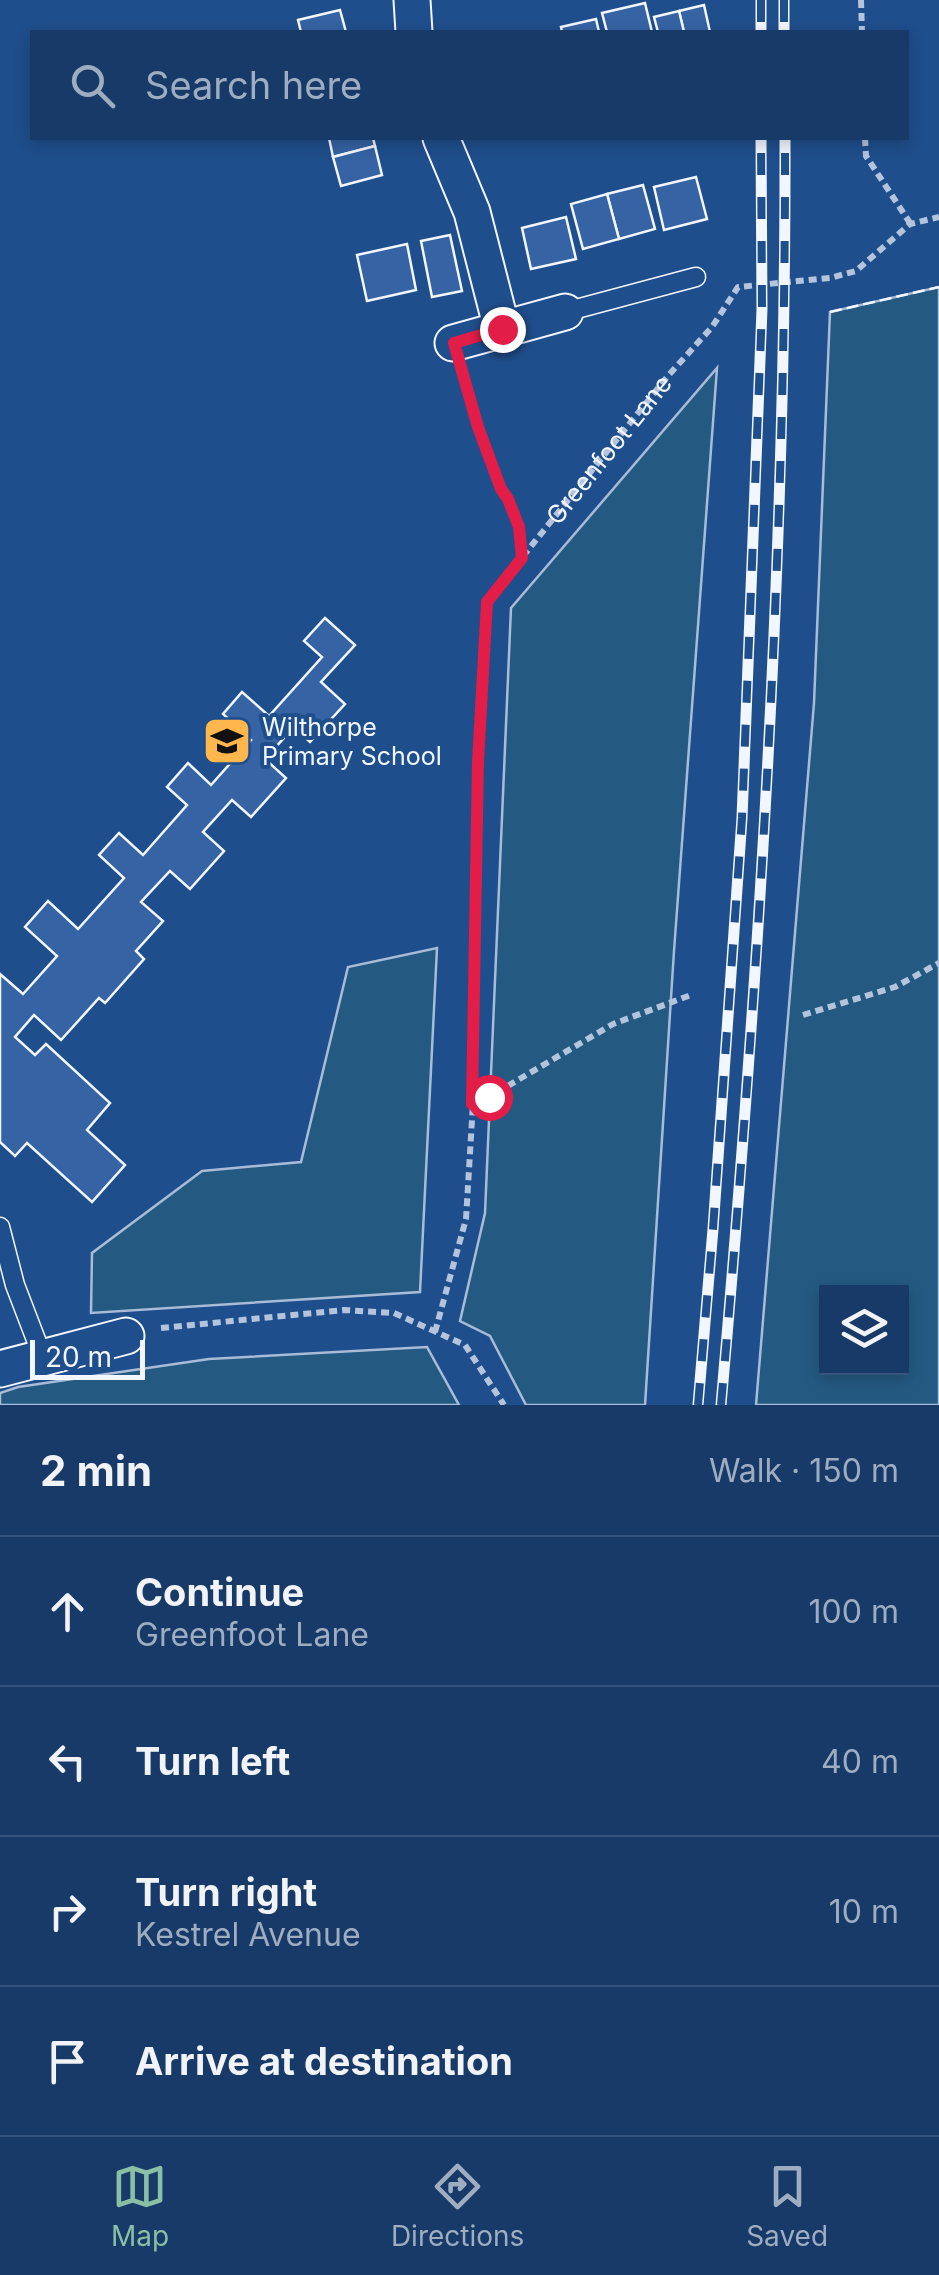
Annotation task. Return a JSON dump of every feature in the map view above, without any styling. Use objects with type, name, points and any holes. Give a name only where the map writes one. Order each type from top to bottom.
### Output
[{"type":"street","points":[[412,0],[414,30]]},
{"type":"street","points":[[442,140],[472,212],[502,329]]},
{"type":"street","points":[[454,343],[565,312]]},
{"type":"street","points":[[0,1369],[126,1336]]},
{"type":"lane","points":[[565,312],[696,276]]},
{"type":"lane","points":[[0,1227],[15,1285],[42,1358]]},
{"type":"path","points":[[861,0],[862,30]]},
{"type":"path","points":[[866,140],[866,156],[910,224],[939,217]]},
{"type":"path","name":"Greenfoot Lane","points":[[435,1332],[466,1219],[478,762],[487,602],[668,376],[712,327],[738,287],[830,278],[856,271],[910,224]]},
{"type":"path","points":[[454,343],[478,427],[519,527],[522,558]]},
{"type":"path","points":[[803,1014],[895,987],[939,963]]},
{"type":"path","points":[[472,1104],[613,1024],[692,994]]},
{"type":"path","points":[[126,1336],[155,1329],[344,1310],[394,1313],[465,1345],[504,1405]]},
{"type":"shaded area","points":[[939,287],[939,1405],[756,1405],[814,703],[830,312]]},
{"type":"shaded area","points":[[717,368],[645,1405],[526,1405],[490,1336],[460,1321],[485,1213],[511,608]]},
{"type":"shaded area","points":[[437,948],[420,1292],[91,1313],[92,1253],[202,1171],[301,1162],[348,967]]},
{"type":"shaded area","points":[[427,1347],[459,1405],[0,1405],[0,1393],[18,1387],[209,1359]]},
{"type":"building","points":[[645,3],[652,30],[606,30],[602,13]]},
{"type":"building","points":[[704,5],[710,30],[684,30],[679,11]]},
{"type":"building","points":[[340,10],[345,30],[300,30],[298,20]]},
{"type":"building","points":[[679,11],[684,30],[657,30],[654,17]]},
{"type":"building","points":[[596,19],[599,30],[562,30],[561,27]]},
{"type":"building","points":[[329,140],[374,140],[375,146],[333,157]]},
{"type":"building","points":[[375,146],[382,175],[341,186],[333,157]]},
{"type":"building","points":[[696,177],[707,219],[664,230],[654,187]]},
{"type":"building","points":[[643,185],[655,229],[619,239],[607,194]]},
{"type":"building","points":[[607,194],[619,239],[583,249],[571,204]]},
{"type":"building","points":[[566,217],[576,259],[531,269],[522,228]]},
{"type":"building","points":[[450,235],[462,291],[432,297],[421,241]]},
{"type":"building","points":[[407,244],[416,290],[367,301],[357,255]]},
{"type":"building","points":[[325,618],[355,645],[321,682],[345,704],[310,742],[294,727],[265,759],[286,778],[251,817],[232,800],[203,832],[224,851],[190,889],[170,871],[141,902],[163,921],[136,951],[144,959],[105,1003],[99,998],[61,1040],[34,1015],[15,1037],[35,1055],[46,1044],[110,1103],[87,1130],[125,1165],[92,1202],[27,1143],[15,1156],[0,1142],[0,974],[23,994],[57,956],[25,927],[48,901],[78,929],[124,878],[99,855],[119,833],[143,855],[187,805],[167,787],[188,763],[211,785],[251,740],[223,714],[242,692],[269,716],[322,657],[304,641]]},
{"type":"railway","points":[[761,0],[761,30]]},
{"type":"railway","points":[[784,0],[784,30]]},
{"type":"railway","points":[[698,1405],[742,818],[762,309],[761,140]]},
{"type":"railway","points":[[721,1405],[747,1089],[767,772],[781,455],[785,140]]},
{"type":"fence","points":[[830,312],[939,287]]},
{"type":"place","name":"Wilthorpe Primary School","points":[[227,741]]},
{"type":"route","points":[[489,1097],[472,1104],[478,762],[487,602],[522,558],[519,527],[478,427],[454,343],[502,329]]}]
